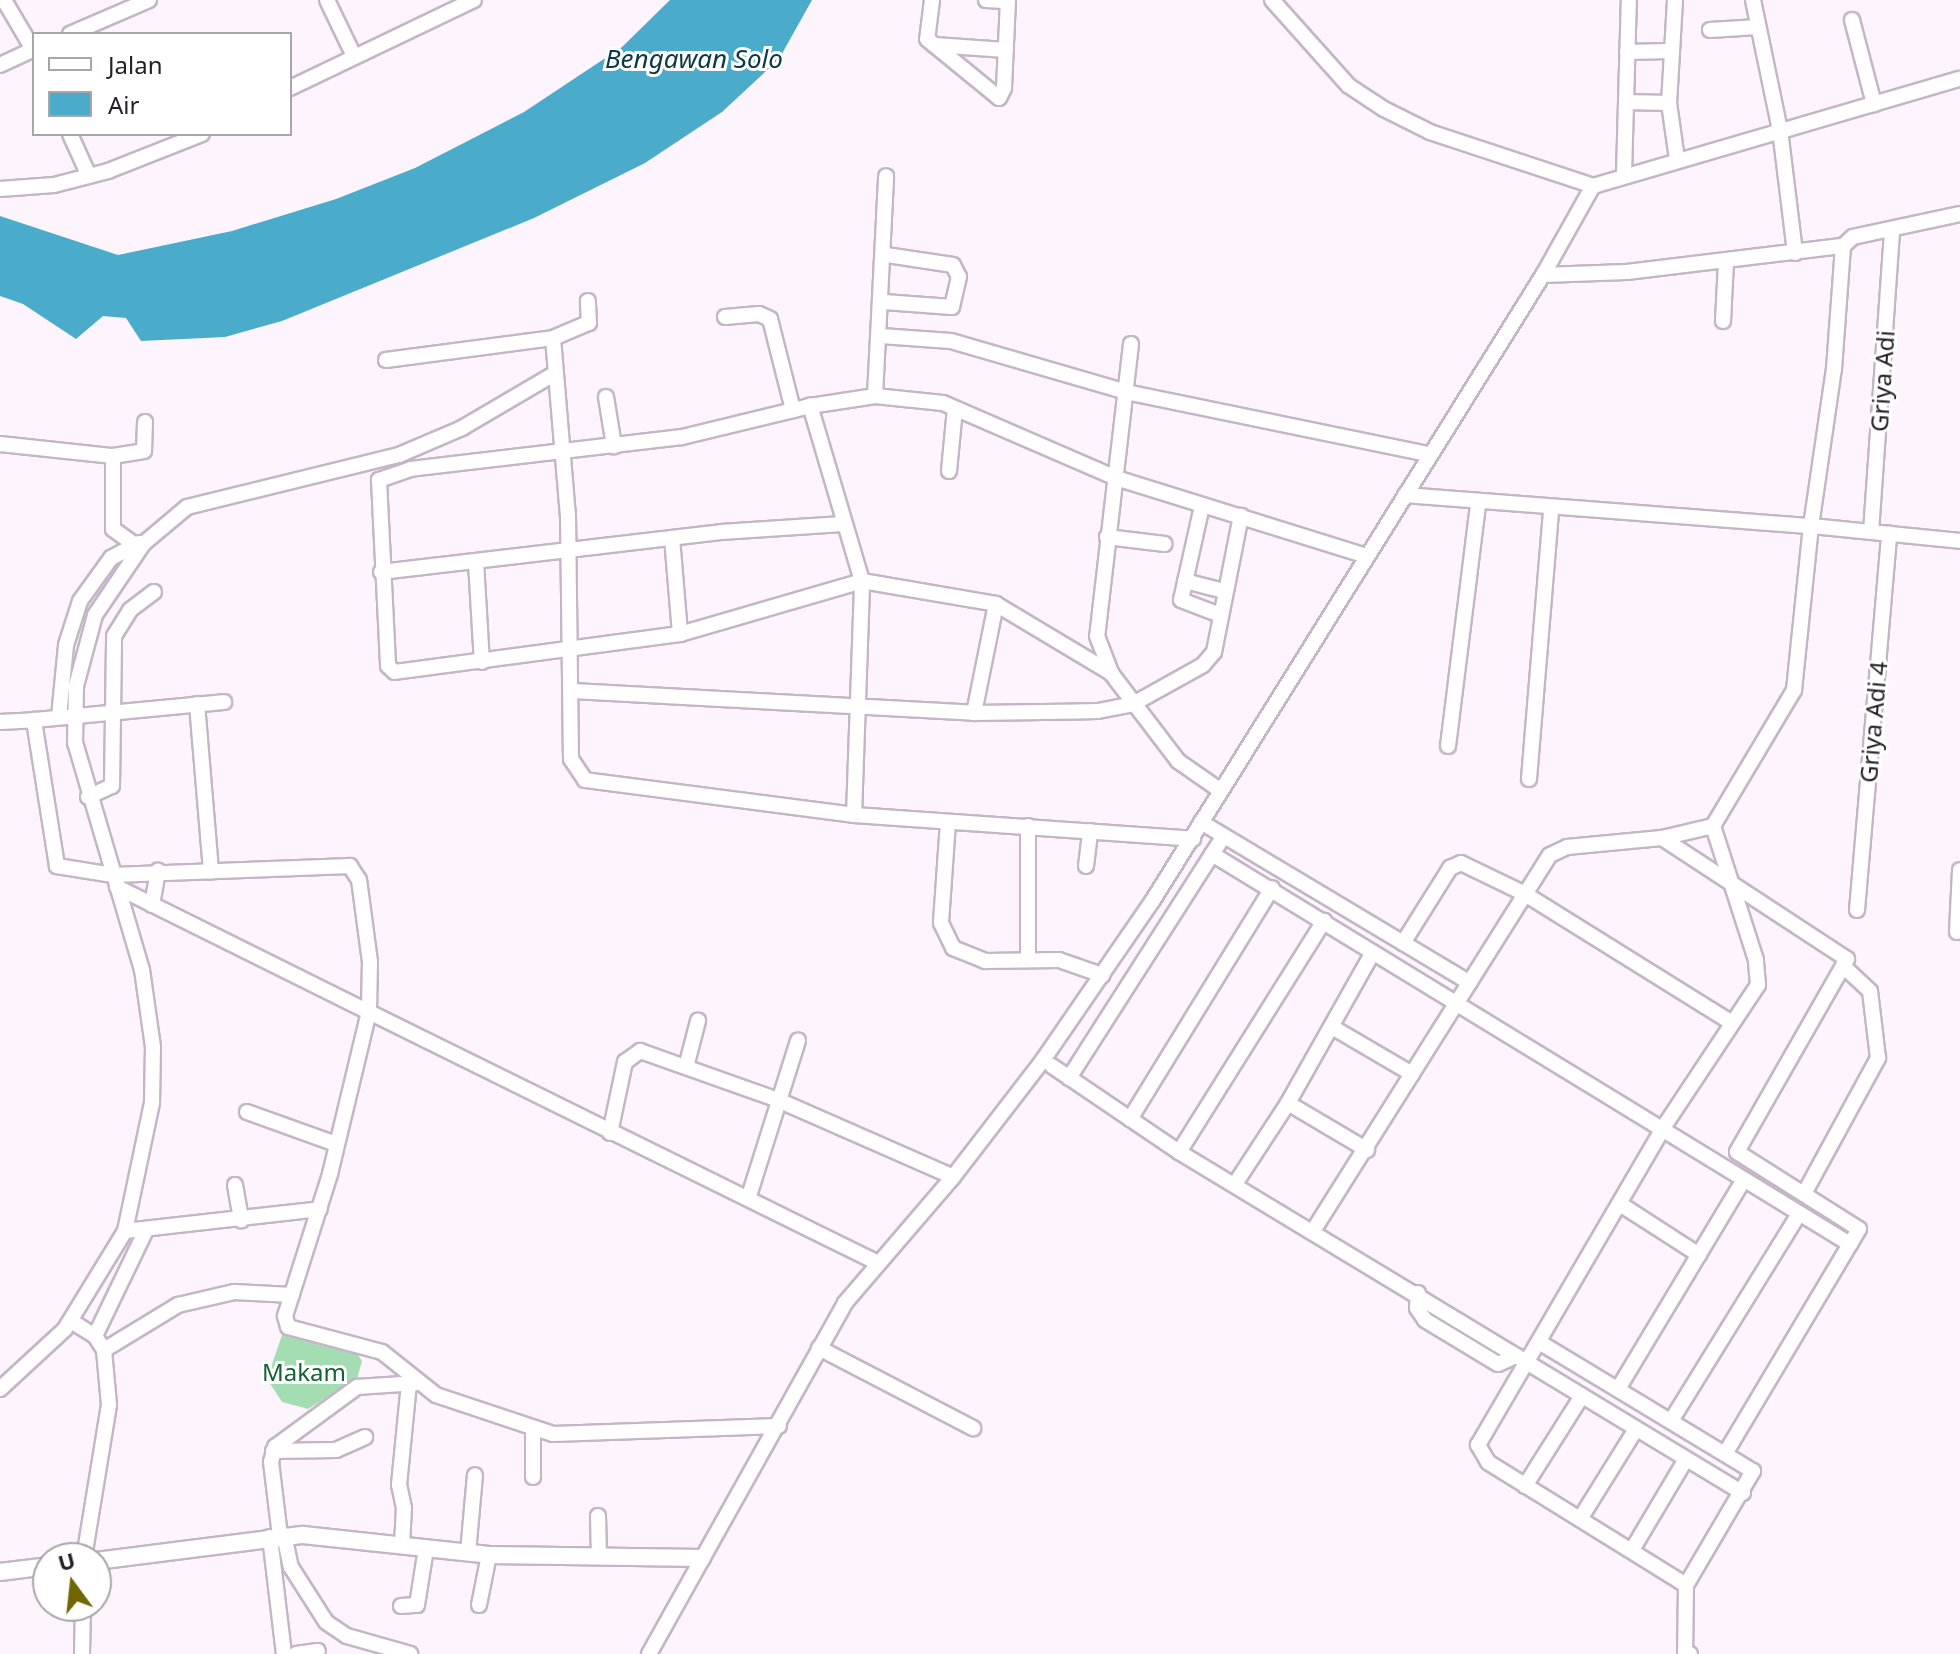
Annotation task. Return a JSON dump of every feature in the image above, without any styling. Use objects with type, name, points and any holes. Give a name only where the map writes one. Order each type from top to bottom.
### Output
[{"type":"street","points":[[4,0],[32,46]]},
{"type":"street","points":[[75,32],[149,0]]},
{"type":"street","points":[[327,0],[354,56]]},
{"type":"street","points":[[292,87],[474,0]]},
{"type":"street","points":[[932,0],[925,31],[933,45],[999,98],[1004,88],[1008,1],[986,0]]},
{"type":"street","points":[[1272,0],[1349,86],[1384,109],[1430,132],[1593,186],[1624,174],[1960,79]]},
{"type":"street","points":[[1624,174],[1629,0]]},
{"type":"street","points":[[1675,0],[1669,51],[1669,103],[1677,159]]},
{"type":"street","points":[[1753,0],[1780,130],[1795,253]]},
{"type":"street","points":[[1852,20],[1874,104]]},
{"type":"street","points":[[1710,30],[1758,27]]},
{"type":"street","points":[[933,45],[1006,50]]},
{"type":"street","points":[[0,65],[32,50]]},
{"type":"street","points":[[1627,52],[1669,51]]},
{"type":"street","points":[[1626,102],[1669,103]]},
{"type":"street","points":[[71,136],[89,176]]},
{"type":"street","points":[[0,189],[89,176],[197,136]]},
{"type":"street","points":[[875,396],[884,302],[886,176]]},
{"type":"street","points":[[649,1654],[779,1426],[819,1348],[876,1262],[953,1177],[1102,975],[1193,839],[1218,789],[1543,275],[1593,186]]},
{"type":"street","points":[[1543,275],[1726,262],[1843,246],[1853,237],[1960,214]]},
{"type":"street","name":"Griya Adi","points":[[1871,532],[1892,230]]},
{"type":"street","points":[[1313,1231],[1555,851],[1662,838],[1713,826],[1794,690],[1811,526],[1834,369],[1843,246]]},
{"type":"street","points":[[884,302],[952,307],[959,277],[953,265],[886,255]]},
{"type":"street","points":[[1723,321],[1726,262]]},
{"type":"street","points":[[386,360],[553,338],[589,323],[588,301]]},
{"type":"street","points":[[725,317],[759,314],[770,319],[793,410]]},
{"type":"street","points":[[881,336],[951,341],[1126,392],[1429,454]]},
{"type":"street","points":[[553,338],[569,552],[573,691],[571,759],[585,780],[854,815],[1193,839]]},
{"type":"street","points":[[1131,344],[1095,627],[1111,673],[1133,704],[1178,761],[1218,789]]},
{"type":"street","points":[[0,1389],[71,1321],[125,1231],[152,1103],[153,1047],[142,970],[66,716],[66,645],[75,611],[111,558],[138,544],[187,507],[399,455],[462,428],[554,374]]},
{"type":"street","points":[[1111,673],[996,604],[862,581],[680,634],[482,662],[392,671],[381,572],[377,482],[411,469],[682,437],[810,406],[875,396],[943,403],[1116,478],[1366,556]]},
{"type":"street","points":[[606,397],[614,446]]},
{"type":"street","points":[[810,406],[862,581],[861,707],[854,815]]},
{"type":"street","points":[[949,471],[955,409]]},
{"type":"street","points":[[0,444],[113,456],[144,451],[145,422]]},
{"type":"street","points":[[399,455],[411,469]]},
{"type":"street","points":[[111,558],[113,456]]},
{"type":"street","points":[[1405,495],[1478,504],[1811,526],[1960,541]]},
{"type":"street","points":[[1448,746],[1478,504]]},
{"type":"street","points":[[1202,506],[1182,602],[1220,615]]},
{"type":"street","points":[[1529,779],[1551,509]]},
{"type":"street","points":[[573,691],[974,713],[1098,711],[1133,704],[1209,659],[1241,516]]},
{"type":"street","points":[[381,572],[672,538],[843,524]]},
{"type":"street","points":[[113,529],[138,544]]},
{"type":"street","name":"Griya Adi 4","points":[[1857,910],[1889,533]]},
{"type":"street","points":[[1107,537],[1165,544]]},
{"type":"street","points":[[672,538],[680,634]]},
{"type":"street","points":[[66,716],[82,649],[95,615],[138,544]]},
{"type":"street","points":[[476,562],[482,662]]},
{"type":"street","points":[[1185,581],[1224,591]]},
{"type":"street","points":[[88,589],[95,615]]},
{"type":"street","points":[[88,797],[112,786],[110,713],[114,636],[130,610],[154,592]]},
{"type":"street","points":[[974,713],[996,604]]},
{"type":"street","points":[[0,722],[224,702]]},
{"type":"street","points":[[197,704],[211,871]]},
{"type":"street","points":[[34,720],[57,866],[115,881],[152,905],[610,1133],[749,1196],[876,1262]]},
{"type":"street","points":[[948,822],[941,923],[945,937],[969,957],[1059,960],[1102,975]]},
{"type":"street","points":[[1201,822],[1470,983]]},
{"type":"street","points":[[1028,826],[1028,959]]},
{"type":"street","points":[[1686,1585],[1488,1462],[1478,1445],[1521,1359],[1539,1342],[1663,1128],[1759,978],[1713,826]]},
{"type":"street","points":[[1086,866],[1090,831]]},
{"type":"street","points":[[1069,1078],[1223,837]]},
{"type":"street","points":[[1662,838],[1847,959],[1725,1168]]},
{"type":"street","points":[[1212,854],[1850,1244]]},
{"type":"street","points":[[115,881],[158,871],[344,863],[353,869],[370,962],[369,1012],[320,1209],[285,1316],[290,1329],[382,1352],[407,1368],[413,1383],[399,1485],[404,1508],[402,1545]]},
{"type":"street","points":[[1403,943],[1457,863],[1525,894],[1732,1023]]},
{"type":"street","points":[[1957,932],[1960,870]]},
{"type":"street","points":[[152,905],[158,871]]},
{"type":"street","points":[[1130,1119],[1272,888]]},
{"type":"street","points":[[1179,1152],[1324,921]]},
{"type":"street","points":[[1235,1184],[1288,1103],[1373,952]]},
{"type":"street","points":[[1805,1192],[1878,1058],[1870,991],[1843,966]]},
{"type":"street","points":[[686,1067],[698,1021]]},
{"type":"street","points":[[1332,1027],[1412,1074]]},
{"type":"street","points":[[749,1196],[798,1041]]},
{"type":"street","points":[[610,1133],[628,1055],[645,1052],[778,1100],[953,1177]]},
{"type":"street","points":[[1052,1066],[1179,1152],[1418,1293],[1743,1493]]},
{"type":"street","points":[[1288,1103],[1367,1150]]},
{"type":"street","points":[[247,1112],[336,1144]]},
{"type":"street","points":[[1725,1454],[1850,1244],[1858,1224],[1737,1152]]},
{"type":"street","points":[[1618,1389],[1743,1181]]},
{"type":"street","points":[[235,1185],[241,1220]]},
{"type":"street","points":[[1620,1204],[1699,1255]]},
{"type":"street","points":[[125,1231],[320,1209]]},
{"type":"street","points":[[1671,1421],[1798,1215]]},
{"type":"street","points":[[95,1336],[146,1230]]},
{"type":"street","points":[[104,1350],[178,1305],[234,1292],[292,1295]]},
{"type":"street","points":[[71,1321],[95,1336],[104,1350],[109,1405],[87,1542]]},
{"type":"street","points":[[1539,1342],[1754,1473],[1686,1585],[1687,1654]]},
{"type":"street","points":[[819,1348],[973,1428]]},
{"type":"street","points":[[273,1451],[357,1387],[413,1383],[533,1429],[586,1435],[779,1426]]},
{"type":"street","points":[[1525,1486],[1582,1396]]},
{"type":"street","points":[[533,1429],[533,1477]]},
{"type":"street","points":[[1580,1519],[1636,1429]]},
{"type":"street","points":[[273,1451],[336,1450],[365,1437]]},
{"type":"street","points":[[273,1451],[284,1654]]},
{"type":"street","points":[[1632,1550],[1686,1459]]},
{"type":"street","points":[[468,1553],[475,1475]]},
{"type":"street","points":[[598,1516],[599,1557]]},
{"type":"street","points":[[112,1559],[278,1536],[489,1555],[702,1558]]},
{"type":"street","points":[[278,1536],[291,1567],[326,1622],[347,1636],[410,1654]]},
{"type":"street","points":[[401,1606],[417,1605],[426,1549]]},
{"type":"street","points":[[479,1605],[489,1555]]},
{"type":"street","points":[[0,1572],[32,1568]]},
{"type":"street","points":[[82,1654],[83,1622]]},
{"type":"street","points":[[296,1654],[318,1651]]},
{"type":"green space","name":"Makam","points":[[283,1332],[354,1349],[362,1361],[357,1379],[308,1409],[282,1402],[267,1379]]},
{"type":"water","name":"Bengawan Solo","points":[[670,0],[812,0],[779,59],[722,112],[645,163],[534,218],[282,321],[225,337],[141,341],[126,318],[103,316],[76,339],[23,304],[0,296],[0,216],[118,255],[232,231],[336,199],[415,168],[524,112],[622,47]]}]
